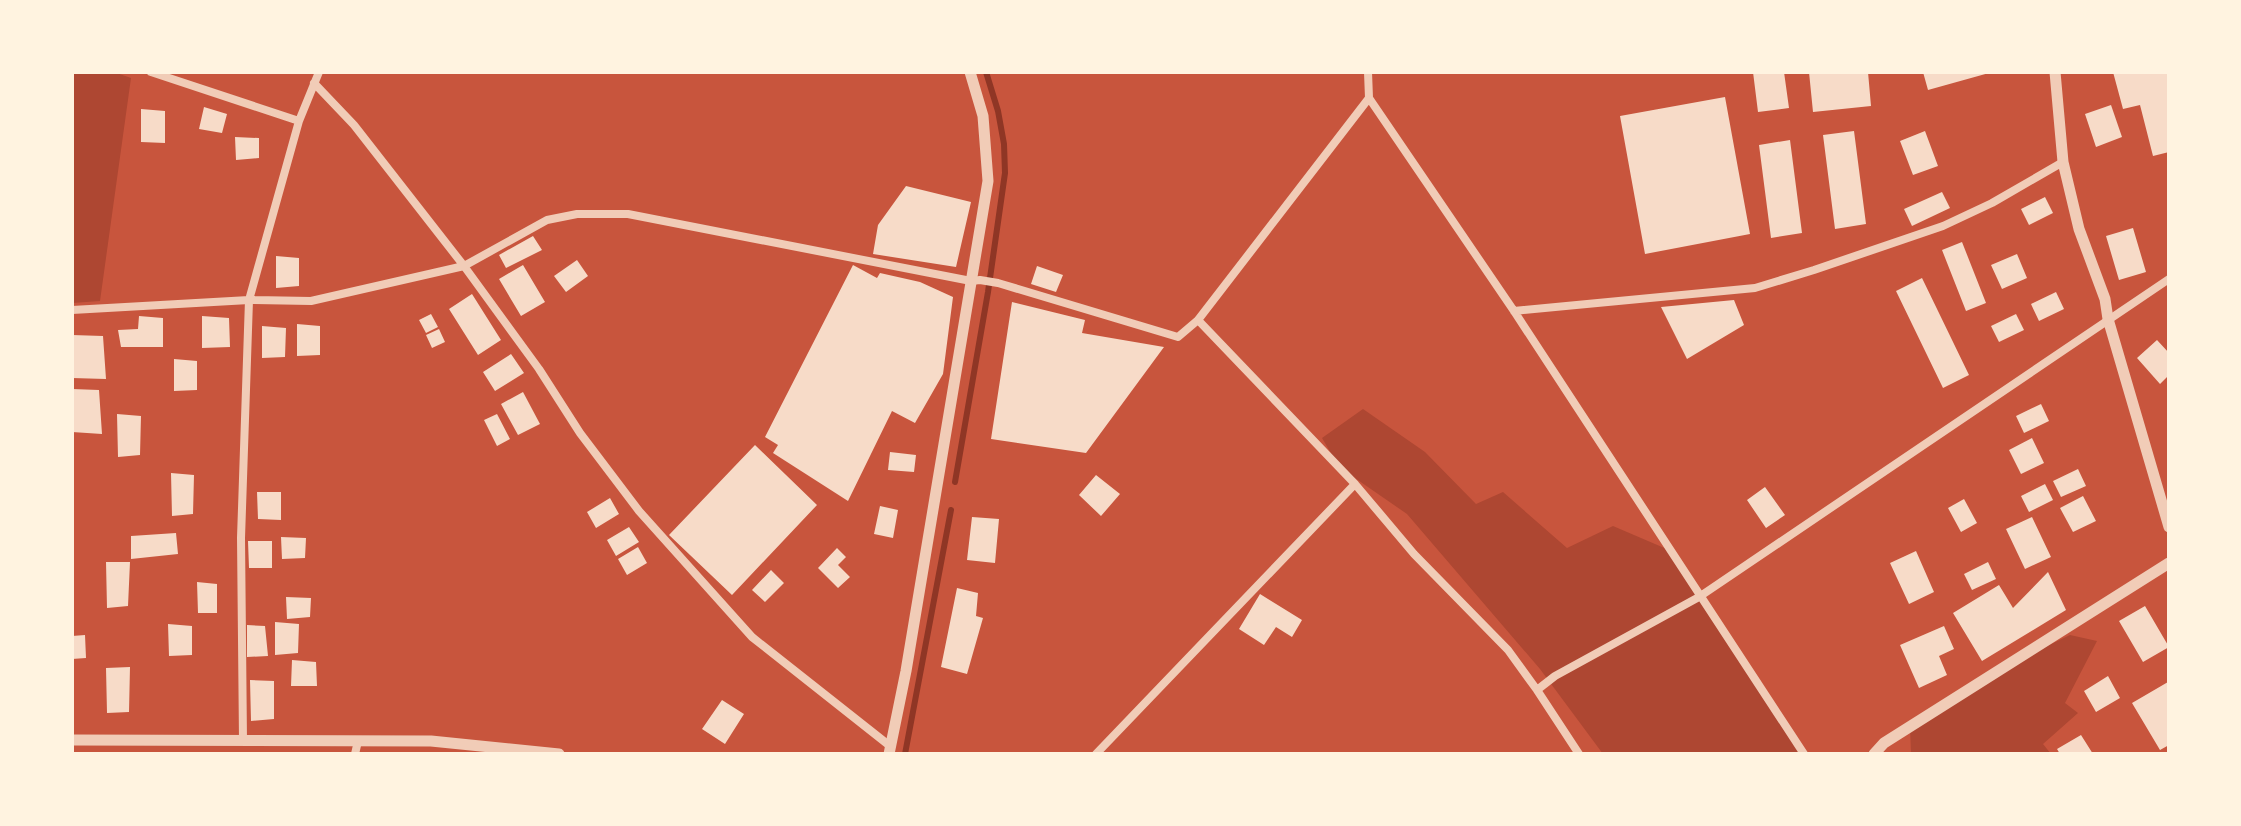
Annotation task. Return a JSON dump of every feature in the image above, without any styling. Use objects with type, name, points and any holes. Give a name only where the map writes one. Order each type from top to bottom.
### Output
[{"type":"street","points":[[151,72],[299,121]]},
{"type":"street","points":[[243,741],[241,538],[249,300],[299,121],[319,72]]},
{"type":"street","points":[[314,83],[354,125],[464,266],[539,369],[580,433],[639,511],[752,637],[889,750],[976,280],[988,181],[983,116],[970,72]]},
{"type":"street","points":[[1368,72],[1369,98],[1514,311],[1804,754]]},
{"type":"street","points":[[2055,72],[2063,162],[2079,229],[2105,299],[2108,319],[2169,527]]},
{"type":"street","points":[[72,310],[249,300],[311,301],[464,266],[547,220],[577,214],[628,214],[998,283],[1178,337],[1198,320],[1369,98]]},
{"type":"street","points":[[1514,311],[1755,288],[1943,226],[1992,203],[2063,162]]},
{"type":"street","points":[[1537,690],[1555,676],[1699,597],[2169,279]]},
{"type":"street","points":[[1198,320],[1355,484],[1414,554],[1508,650],[1579,754]]},
{"type":"street","points":[[1096,754],[1355,484]]},
{"type":"street","points":[[1874,754],[1884,743],[2169,563]]},
{"type":"street","points":[[72,740],[431,741],[559,754]]},
{"type":"street","points":[[355,754],[358,741]]},
{"type":"shaded area","points":[[72,72],[114,72],[131,78],[100,301],[72,303]]},
{"type":"shaded area","points":[[1363,409],[1425,452],[1476,504],[1503,492],[1567,548],[1613,526],[1669,550],[1804,754],[1603,754],[1540,669],[1407,514],[1339,467],[1322,438]]},
{"type":"shaded area","points":[[2070,635],[2097,641],[2065,703],[2078,713],[2043,744],[2051,754],[1911,754],[1910,726],[2001,668]]},
{"type":"building","points":[[1753,72],[1784,72],[1789,108],[1758,112]]},
{"type":"building","points":[[1809,72],[1868,72],[1871,106],[1813,112]]},
{"type":"building","points":[[1923,72],[1989,72],[1989,73],[1928,90]]},
{"type":"building","points":[[2113,72],[2169,72],[2169,152],[2153,156],[2140,105],[2123,109]]},
{"type":"building","points":[[1725,97],[1750,234],[1645,254],[1620,116]]},
{"type":"building","points":[[2111,105],[2122,137],[2096,147],[2085,114]]},
{"type":"building","points":[[204,107],[227,114],[222,133],[199,129]]},
{"type":"building","points":[[141,109],[165,111],[165,143],[141,142]]},
{"type":"building","points":[[1854,131],[1866,224],[1835,229],[1823,135]]},
{"type":"building","points":[[1925,131],[1938,166],[1913,175],[1900,141]]},
{"type":"building","points":[[235,137],[259,138],[259,158],[236,160]]},
{"type":"building","points":[[1790,140],[1802,233],[1771,238],[1759,145]]},
{"type":"building","points":[[906,186],[971,202],[956,267],[873,254],[878,225]]},
{"type":"building","points":[[1942,192],[1950,208],[1912,226],[1904,209]]},
{"type":"building","points":[[2045,197],[2053,213],[2029,225],[2021,209]]},
{"type":"building","points":[[2133,228],[2146,272],[2119,280],[2106,236]]},
{"type":"building","points":[[533,236],[542,250],[506,268],[499,255]]},
{"type":"building","points":[[1962,242],[1986,303],[1966,311],[1942,250]]},
{"type":"building","points":[[2017,254],[2027,278],[2002,289],[1991,265]]},
{"type":"building","points":[[276,256],[299,258],[299,286],[276,288]]},
{"type":"building","points":[[577,260],[588,276],[566,292],[554,276]]},
{"type":"building","points":[[523,265],[545,302],[521,316],[499,279]]},
{"type":"building","points":[[853,265],[877,278],[880,273],[920,282],[953,297],[943,374],[915,423],[892,411],[848,501],[773,453],[778,445],[765,437]]},
{"type":"building","points":[[1037,266],[1063,275],[1056,292],[1031,284]]},
{"type":"building","points":[[1922,278],[1969,375],[1943,388],[1896,291]]},
{"type":"building","points":[[2056,292],[2064,309],[2039,321],[2031,304]]},
{"type":"building","points":[[472,294],[501,340],[478,355],[449,309]]},
{"type":"building","points":[[1734,300],[1744,325],[1687,359],[1661,307]]},
{"type":"building","points":[[1012,302],[1085,320],[1082,333],[1164,347],[1086,453],[991,439]]},
{"type":"building","points":[[431,314],[438,327],[426,333],[419,320]]},
{"type":"building","points":[[2016,314],[2024,330],[1999,342],[1991,326]]},
{"type":"building","points":[[139,316],[163,318],[163,347],[121,347],[118,330],[138,329]]},
{"type":"building","points":[[202,316],[229,318],[230,347],[202,348]]},
{"type":"building","points":[[297,324],[320,326],[320,355],[297,356]]},
{"type":"building","points":[[262,326],[286,328],[285,357],[262,358]]},
{"type":"building","points":[[439,329],[445,342],[432,348],[426,335]]},
{"type":"building","points":[[72,335],[103,336],[106,379],[72,378]]},
{"type":"building","points":[[2157,340],[2169,353],[2169,375],[2160,384],[2137,358]]},
{"type":"building","points":[[511,354],[524,373],[495,391],[483,372]]},
{"type":"building","points":[[174,359],[197,361],[197,390],[174,391]]},
{"type":"building","points":[[72,389],[99,390],[102,434],[72,432]]},
{"type":"building","points":[[523,392],[540,424],[518,435],[501,404]]},
{"type":"building","points":[[2041,404],[2049,421],[2024,433],[2016,416]]},
{"type":"building","points":[[117,414],[141,416],[140,455],[118,457]]},
{"type":"building","points":[[497,414],[510,439],[497,446],[484,420]]},
{"type":"building","points":[[2032,438],[2044,463],[2021,474],[2009,450]]},
{"type":"building","points":[[755,445],[817,505],[732,595],[669,535]]},
{"type":"building","points":[[890,452],[916,455],[914,472],[888,470]]},
{"type":"building","points":[[2078,469],[2086,486],[2061,497],[2053,481]]},
{"type":"building","points":[[171,473],[194,475],[193,514],[172,516]]},
{"type":"building","points":[[1096,475],[1120,494],[1101,516],[1079,495]]},
{"type":"building","points":[[2045,484],[2053,500],[2029,512],[2021,496]]},
{"type":"building","points":[[1765,487],[1785,515],[1766,528],[1747,500]]},
{"type":"building","points":[[257,492],[281,492],[281,520],[258,519]]},
{"type":"building","points":[[2083,496],[2096,521],[2073,532],[2060,508]]},
{"type":"building","points":[[610,498],[619,514],[596,528],[587,512]]},
{"type":"building","points":[[1964,499],[1977,523],[1961,532],[1948,508]]},
{"type":"building","points":[[880,506],[898,510],[893,538],[874,534]]},
{"type":"building","points":[[972,517],[999,519],[995,563],[967,560]]},
{"type":"building","points":[[2032,517],[2051,557],[2025,569],[2006,529]]},
{"type":"building","points":[[629,527],[639,542],[616,556],[607,540]]},
{"type":"building","points":[[176,533],[178,554],[131,559],[131,536]]},
{"type":"building","points":[[281,537],[306,538],[305,558],[282,559]]},
{"type":"building","points":[[248,541],[272,541],[272,568],[249,568]]},
{"type":"building","points":[[638,547],[647,563],[627,575],[618,559]]},
{"type":"building","points":[[837,548],[846,557],[838,565],[850,577],[838,588],[818,568]]},
{"type":"building","points":[[1916,551],[1934,592],[1909,604],[1890,563]]},
{"type":"building","points":[[106,562],[130,562],[128,606],[107,608]]},
{"type":"building","points":[[1988,562],[1996,579],[1972,590],[1964,574]]},
{"type":"building","points":[[771,570],[784,583],[765,602],[752,590]]},
{"type":"building","points":[[2048,572],[2066,610],[1982,661],[1953,613],[1999,585],[2013,608]]},
{"type":"building","points":[[197,582],[217,584],[217,613],[198,613]]},
{"type":"building","points":[[957,588],[978,593],[976,616],[983,618],[967,674],[941,667]]},
{"type":"building","points":[[1260,594],[1302,620],[1292,637],[1276,627],[1264,645],[1239,629]]},
{"type":"building","points":[[286,597],[311,598],[310,617],[287,619]]},
{"type":"building","points":[[2145,606],[2169,647],[2143,662],[2119,621]]},
{"type":"building","points":[[275,622],[299,624],[298,653],[275,655]]},
{"type":"building","points":[[168,624],[192,626],[192,655],[169,656]]},
{"type":"building","points":[[247,625],[265,626],[268,656],[247,657]]},
{"type":"building","points":[[1944,626],[1954,649],[1939,656],[1947,675],[1919,688],[1900,645]]},
{"type":"building","points":[[85,635],[86,658],[72,659],[72,636]]},
{"type":"building","points":[[292,660],[316,662],[317,686],[291,686]]},
{"type":"building","points":[[130,667],[129,712],[107,713],[106,668]]},
{"type":"building","points":[[2108,676],[2120,698],[2096,712],[2084,691]]},
{"type":"building","points":[[250,680],[274,681],[274,719],[251,721]]},
{"type":"building","points":[[2168,682],[2169,745],[2160,750],[2132,703]]},
{"type":"building","points":[[722,700],[744,714],[725,744],[702,729]]},
{"type":"building","points":[[2081,735],[2093,754],[2060,754],[2057,749]]},
{"type":"waterway","points":[[955,482],[1005,173],[998,111],[986,72]]},
{"type":"waterway","points":[[905,754],[951,510]]}]
